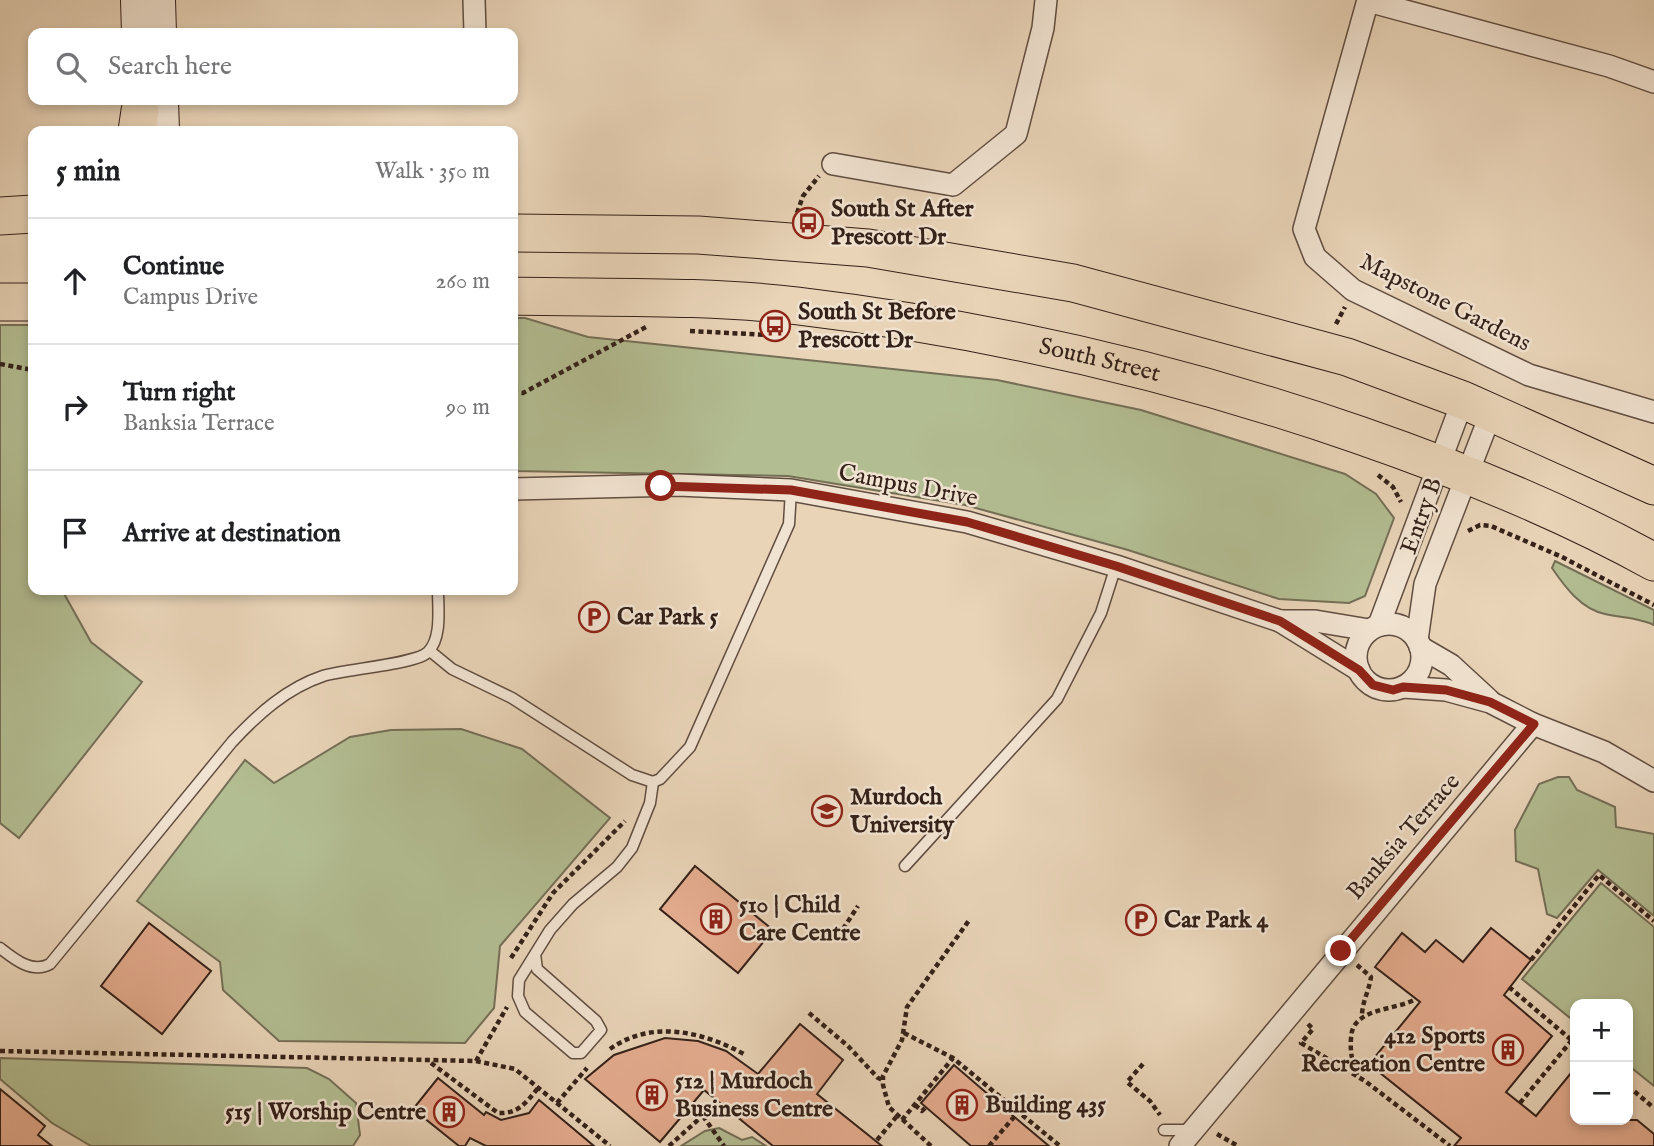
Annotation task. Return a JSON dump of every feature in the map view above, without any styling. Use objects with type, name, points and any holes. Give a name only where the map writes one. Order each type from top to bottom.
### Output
[{"type":"highway","points":[[0,216],[28,214]]},
{"type":"highway","points":[[518,233],[671,234],[868,248],[1073,282],[1348,357],[1477,407],[1654,486]]},
{"type":"highway","points":[[0,238],[28,238]]},
{"type":"highway","name":"South Street","points":[[518,296],[706,300],[797,306],[996,337],[1101,357],[1265,403],[1452,469],[1555,513],[1654,562]]},
{"type":"highway","points":[[0,303],[28,302]]},
{"type":"street","points":[[136,0],[138,28]]},
{"type":"street","points":[[160,0],[161,28]]},
{"type":"street","points":[[474,0],[475,28]]},
{"type":"street","points":[[833,164],[953,185],[1016,134],[1043,28],[1046,0]]},
{"type":"street","points":[[1368,1],[1609,66],[1654,82]]},
{"type":"street","name":"Mapstone Gardens","points":[[1368,1],[1304,229],[1315,257],[1353,290],[1529,375],[1654,412]]},
{"type":"street","name":"Entry B","points":[[1374,628],[1416,520],[1452,469],[1477,407]]},
{"type":"street","name":"Entry B","points":[[1419,644],[1425,584],[1444,532],[1452,469],[1477,407]]},
{"type":"street","name":"Campus Drive","points":[[518,489],[677,485],[791,490],[967,522],[1116,566],[1280,621],[1359,670],[1373,685],[1393,690],[1403,687],[1446,690],[1490,702],[1534,724],[1604,752],[1654,781]]},
{"type":"street","name":"Campus Drive","points":[[1280,621],[1315,621],[1374,628],[1401,626],[1419,644],[1451,665],[1490,702]]},
{"type":"street","points":[[1359,670],[1357,649],[1374,628]]},
{"type":"street","points":[[1403,687],[1417,674],[1422,657],[1419,644]]},
{"type":"street","name":"Banksia Terrace","points":[[1192,1131],[1534,724]]},
{"type":"lane","points":[[535,954],[537,969],[596,1021],[601,1030],[581,1053],[573,1053],[525,1012],[519,996],[519,980],[525,966],[550,930],[573,904],[617,867],[632,848],[650,803],[653,782],[672,770],[690,747],[789,524],[791,490]]},
{"type":"lane","points":[[905,866],[1057,699],[1101,613],[1116,566]]},
{"type":"lane","points":[[0,948],[28,966],[44,967],[50,964],[232,742],[273,703],[322,676],[357,667],[416,660],[430,650],[437,634],[438,595]]},
{"type":"lane","points":[[430,650],[452,669],[512,698],[632,775],[653,782]]},
{"type":"lane","points":[[1164,1130],[1192,1131]]},
{"type":"path","points":[[518,393],[523,393],[647,327],[660,328]]},
{"type":"path","points":[[687,330],[779,336]]},
{"type":"path","points":[[0,364],[28,369]]},
{"type":"path","points":[[1366,470],[1393,487],[1403,509],[1416,520]]},
{"type":"path","points":[[1444,532],[1462,537],[1480,525],[1491,526],[1562,557],[1654,605]]},
{"type":"path","points":[[1531,960],[1599,875],[1654,921]]},
{"type":"path","points":[[843,929],[858,906]]},
{"type":"path","points":[[931,1146],[899,1118],[885,1097],[883,1080],[904,1033],[903,1019],[907,1007],[970,919]]},
{"type":"path","points":[[1341,951],[1371,977],[1369,992],[1362,1004],[1362,1016]]},
{"type":"path","points":[[1509,987],[1570,1039]]},
{"type":"path","points":[[1358,1077],[1351,1056],[1351,1030],[1362,1016],[1406,1005],[1416,999]]},
{"type":"path","points":[[1291,1011],[1314,1029],[1301,1044],[1358,1077],[1450,1146]]},
{"type":"path","points":[[808,1013],[833,1031],[883,1080]]},
{"type":"path","points":[[603,1054],[631,1038],[653,1032],[675,1031],[718,1040],[744,1054]]},
{"type":"path","points":[[904,1033],[953,1058],[1060,1146]]},
{"type":"path","points":[[1520,1103],[1570,1047]]},
{"type":"path","points":[[0,1051],[476,1061],[515,1069],[610,1146]]},
{"type":"path","points":[[877,1140],[915,1105],[953,1058]]},
{"type":"path","points":[[557,1103],[594,1061]]},
{"type":"path","points":[[430,1062],[498,1113],[510,1114],[522,1107],[538,1088]]},
{"type":"path","points":[[1143,1065],[1127,1082],[1150,1101],[1160,1115],[1164,1130]]},
{"type":"path","points":[[1633,1090],[1654,1108]]},
{"type":"path","points":[[669,1146],[719,1101]]},
{"type":"path","points":[[915,1105],[922,1111],[926,1107]]},
{"type":"path","points":[[704,1116],[724,1146]]},
{"type":"path","points":[[989,1146],[1014,1116]]},
{"type":"green space","points":[[518,318],[588,337],[997,380],[1141,410],[1345,474],[1376,494],[1394,518],[1365,596],[1349,603],[1279,599],[1128,550],[965,505],[788,476],[518,471]]},
{"type":"green space","points":[[0,325],[28,325],[28,595],[65,595],[91,642],[142,682],[19,838],[0,823]]},
{"type":"green space","points":[[1555,561],[1654,610],[1654,625],[1605,614],[1588,607],[1568,590],[1557,575],[1552,568]]},
{"type":"green space","points":[[461,729],[522,749],[610,818],[500,946],[494,1008],[465,1043],[279,1041],[223,990],[220,962],[137,901],[245,760],[274,783],[350,737],[391,730]]},
{"type":"green space","points":[[1558,777],[1569,777],[1577,790],[1615,807],[1616,827],[1654,834],[1654,916],[1598,870],[1557,918],[1547,914],[1538,869],[1516,861],[1515,830],[1539,784]]},
{"type":"green space","points":[[1601,883],[1654,927],[1654,1086],[1633,1069],[1633,999],[1570,999],[1570,1018],[1522,979]]},
{"type":"green space","points":[[0,1058],[307,1068],[329,1079],[356,1103],[360,1135],[353,1146],[91,1146],[52,1123],[0,1079]]},
{"type":"green space","points":[[719,1128],[742,1140],[752,1137],[766,1146],[681,1146],[705,1131]]},
{"type":"building","name":"510 | Child Care Centre","points":[[695,866],[773,930],[738,973],[660,909]]},
{"type":"building","points":[[149,923],[211,971],[162,1034],[101,986]]},
{"type":"building","name":"412 Sports Recreation Centre","points":[[1491,928],[1531,960],[1504,995],[1552,1036],[1506,1092],[1536,1116],[1570,1074],[1570,1125],[1633,1125],[1633,1120],[1637,1120],[1654,1134],[1654,1146],[1454,1146],[1461,1138],[1369,1064],[1420,1002],[1375,967],[1402,933],[1425,952],[1436,940],[1463,962]]},
{"type":"building","points":[[800,1024],[843,1060],[817,1094],[882,1146],[773,1146],[704,1090],[660,1142],[585,1079],[614,1055],[665,1038],[698,1041],[726,1051],[758,1074]]},
{"type":"building","name":"Building 435","points":[[954,1065],[1049,1146],[971,1146],[921,1103]]},
{"type":"building","name":"515 | Worship Centre","points":[[438,1078],[484,1115],[486,1112],[501,1120],[529,1113],[539,1100],[594,1146],[486,1146],[470,1138],[465,1146],[459,1146],[413,1109]]},
{"type":"building","points":[[0,1089],[45,1126],[38,1135],[52,1146],[0,1146]]},
{"type":"place","name":"South St After Prescott Dr","points":[[808,223]]},
{"type":"place","name":"South St Before Prescott Dr","points":[[775,326]]},
{"type":"place","name":"Car Park 5","points":[[594,617]]},
{"type":"place","name":"Murdoch University","points":[[827,811]]},
{"type":"place","name":"510 | Child Care Centre","points":[[716,919]]},
{"type":"place","name":"Car Park 4","points":[[1141,920]]},
{"type":"place","name":"412 Sports Recreation Centre","points":[[1508,1050]]},
{"type":"place","name":"512 | Murdoch Business Centre","points":[[652,1095]]},
{"type":"place","name":"Building 435","points":[[962,1105]]},
{"type":"place","name":"515 | Worship Centre","points":[[449,1112]]},
{"type":"route","points":[[661,486],[791,490],[967,522],[1116,566],[1280,621],[1359,670],[1365,679],[1383,689],[1403,687],[1446,690],[1490,702],[1534,724],[1341,951]]}]
